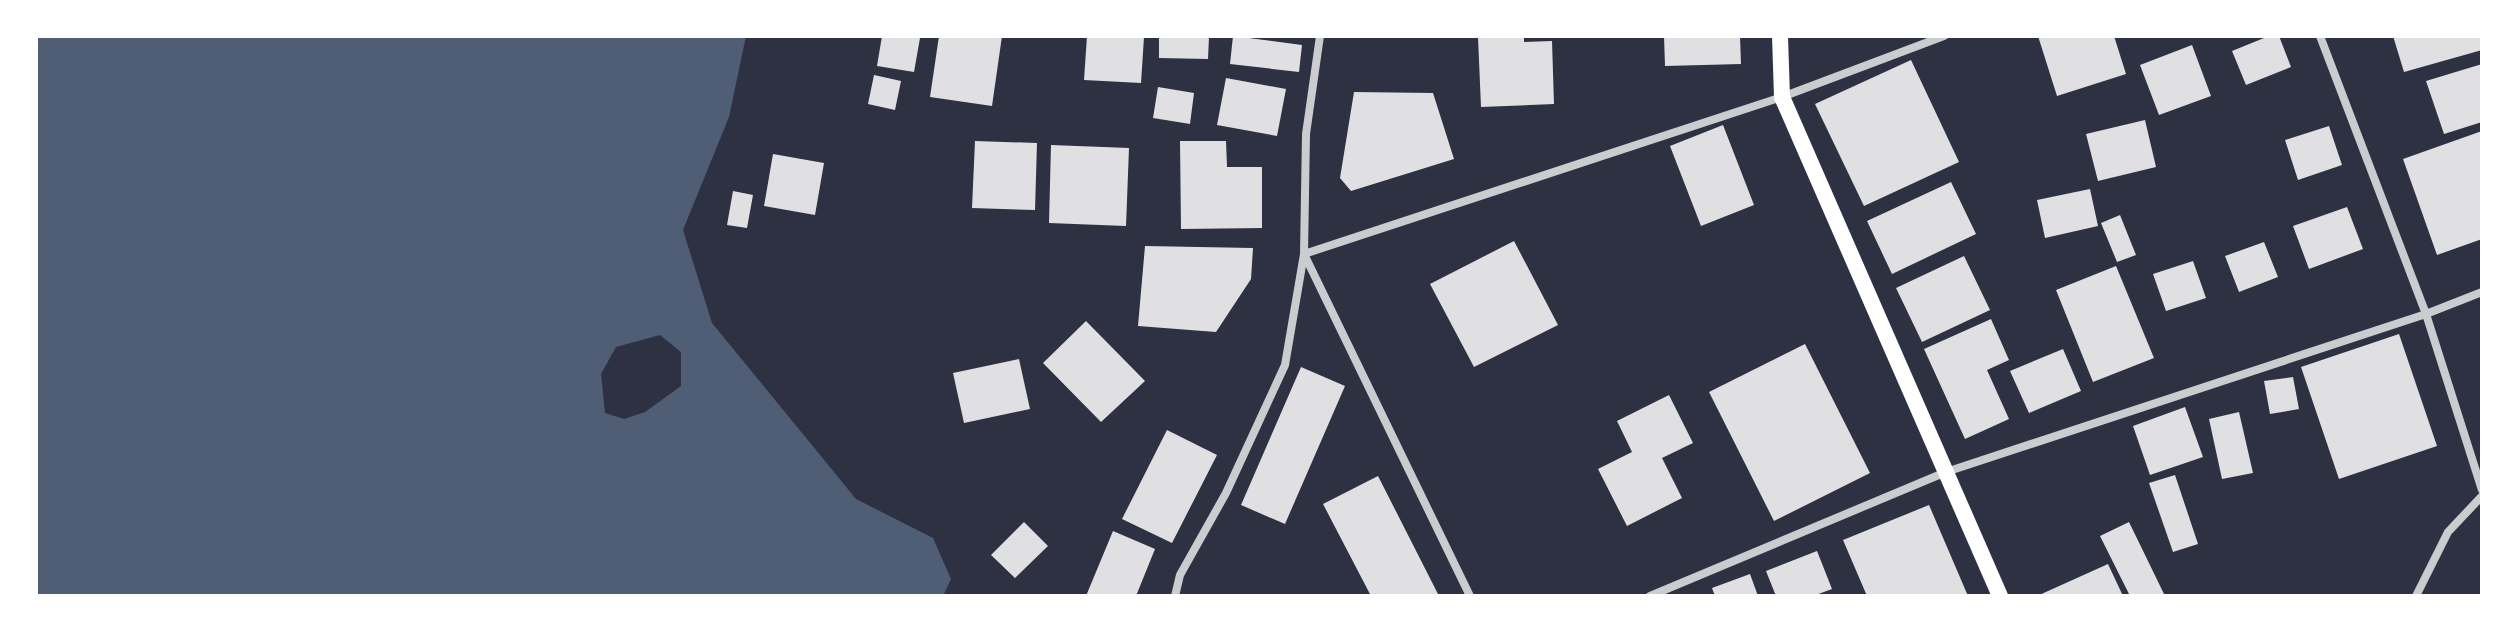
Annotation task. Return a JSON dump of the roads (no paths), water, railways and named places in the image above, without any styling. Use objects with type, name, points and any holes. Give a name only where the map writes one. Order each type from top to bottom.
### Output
[{"type":"main road","points":[[1780,36],[1782,97],[2000,596]]},
{"type":"street","points":[[1175,596],[1180,575],[1226,493],[1285,365],[1304,254],[1306,134],[1320,36]]},
{"type":"street","points":[[1304,254],[1782,97],[1944,36]]},
{"type":"street","points":[[2320,36],[2426,314],[2482,493],[2448,532],[2416,596]]},
{"type":"street","points":[[1304,254],[1470,596]]},
{"type":"street","points":[[1650,596],[1946,472],[2426,314],[2482,292]]},
{"type":"water","points":[[36,36],[746,36],[729,117],[683,230],[712,323],[856,499],[933,538],[951,579],[943,596],[36,596]],"holes":[[[660,335],[681,352],[681,386],[645,412],[624,419],[605,413],[601,374],[616,347]]]}]
